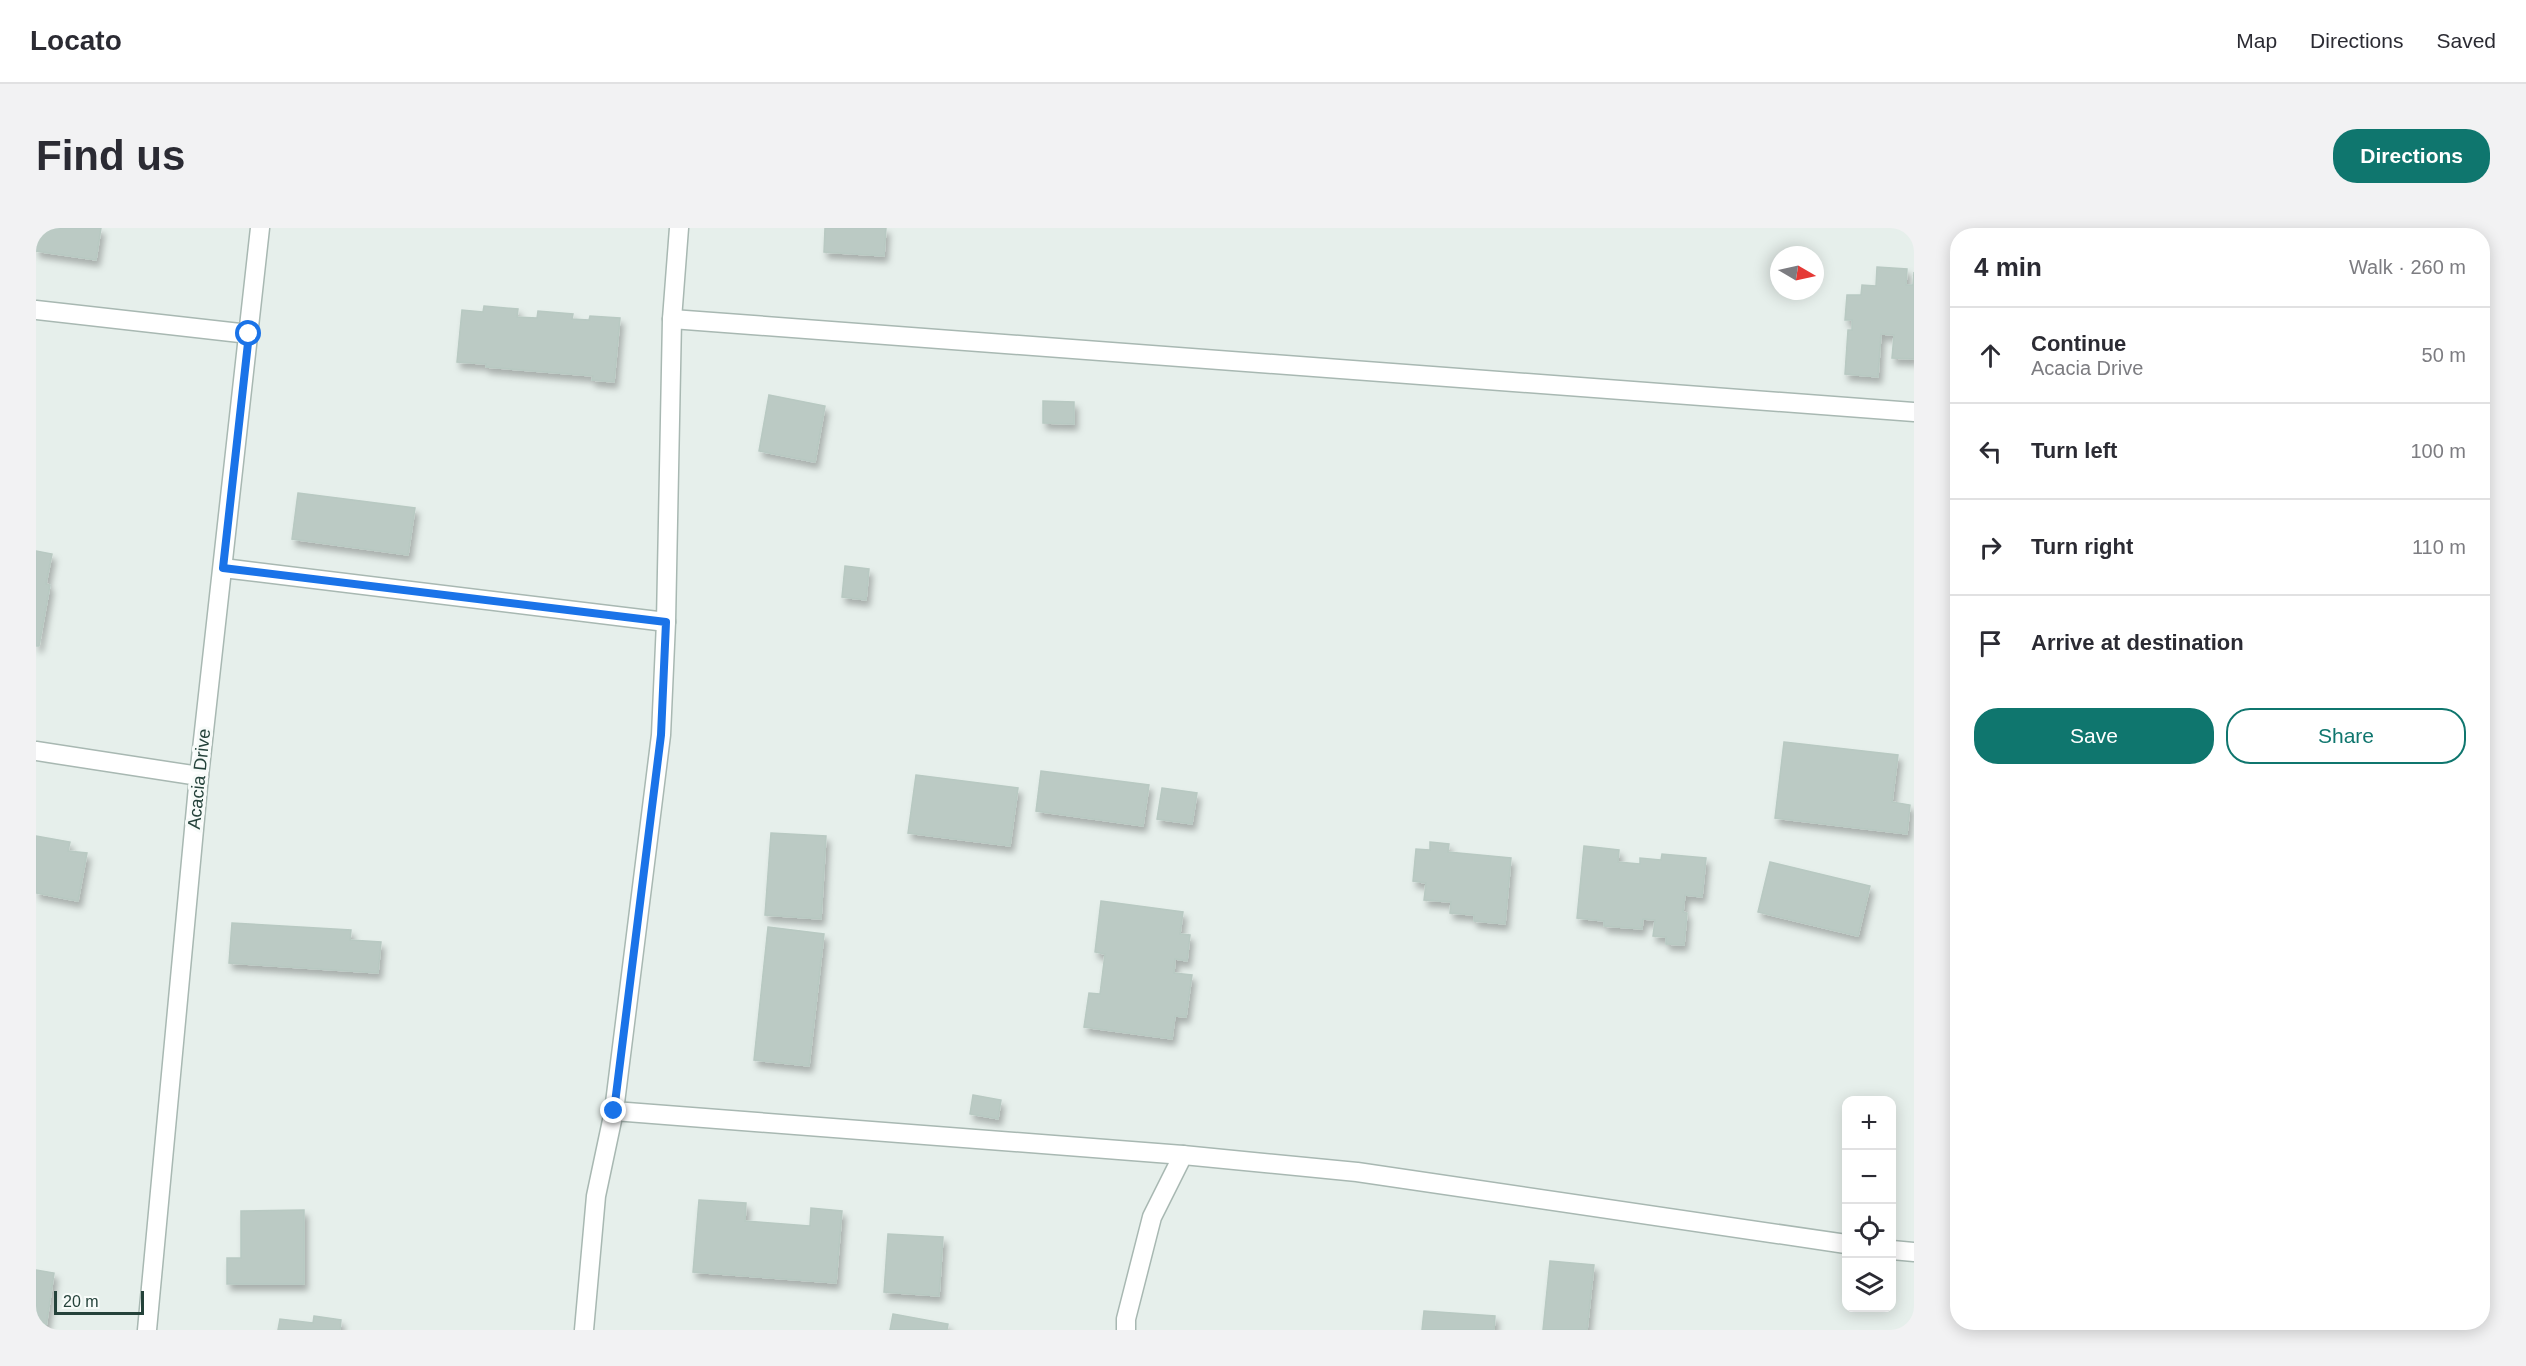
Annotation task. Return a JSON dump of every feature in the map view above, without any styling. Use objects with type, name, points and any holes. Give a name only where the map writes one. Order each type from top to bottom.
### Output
[{"type":"street","name":"Acacia Drive","points":[[147,1330],[199,776],[260,228]]},
{"type":"street","points":[[584,1330],[596,1196],[614,1111],[661,735],[666,622],[672,319],[679,228]]},
{"type":"street","points":[[36,310],[249,334]]},
{"type":"street","points":[[672,319],[1914,412]]},
{"type":"street","points":[[223,568],[666,622]]},
{"type":"street","points":[[36,751],[199,776]]},
{"type":"street","points":[[614,1111],[1183,1155],[1357,1172],[1842,1243]]},
{"type":"street","points":[[1126,1330],[1126,1320],[1152,1217],[1183,1155]]},
{"type":"street","points":[[1896,1250],[1914,1252]]},
{"type":"building","points":[[36,228],[101,228],[96,260],[36,251]]},
{"type":"building","points":[[825,228],[886,228],[884,256],[824,252]]},
{"type":"building","points":[[1877,267],[1907,269],[1906,285],[1913,285],[1914,272],[1914,359],[1892,358],[1894,335],[1881,334],[1878,377],[1845,374],[1848,330],[1852,330],[1852,320],[1845,320],[1847,295],[1861,295],[1862,285],[1876,286]]},
{"type":"building","points":[[484,306],[518,309],[517,317],[537,318],[538,311],[573,314],[572,319],[589,320],[590,316],[620,318],[614,382],[592,380],[593,376],[486,367],[486,364],[457,362],[462,310],[483,312]]},
{"type":"building","points":[[769,395],[825,406],[815,462],[759,451]]},
{"type":"building","points":[[1043,401],[1074,402],[1074,424],[1043,423]]},
{"type":"building","points":[[298,493],[415,508],[408,555],[292,539]]},
{"type":"building","points":[[36,551],[52,554],[46,584],[50,585],[39,646],[36,646]]},
{"type":"building","points":[[845,566],[869,569],[866,600],[842,597]]},
{"type":"building","points":[[1784,742],[1898,755],[1892,802],[1910,805],[1907,834],[1775,818]]},
{"type":"building","points":[[1041,771],[1149,785],[1143,826],[1036,811]]},
{"type":"building","points":[[916,775],[1018,788],[1010,846],[908,833]]},
{"type":"building","points":[[1162,788],[1197,793],[1192,824],[1157,819]]},
{"type":"building","points":[[771,833],[826,836],[821,919],[765,915]]},
{"type":"building","points":[[36,836],[70,842],[68,851],[87,853],[78,901],[36,893]]},
{"type":"building","points":[[1430,842],[1449,844],[1448,852],[1511,858],[1505,924],[1474,921],[1474,915],[1450,913],[1451,902],[1424,900],[1426,883],[1413,881],[1416,849],[1430,850]]},
{"type":"building","points":[[1584,846],[1619,850],[1618,862],[1640,864],[1640,858],[1661,860],[1662,854],[1706,858],[1702,897],[1685,895],[1683,912],[1687,913],[1684,945],[1666,944],[1666,937],[1653,936],[1655,920],[1643,919],[1642,929],[1604,926],[1604,921],[1577,918]]},
{"type":"building","points":[[1770,862],[1870,886],[1858,936],[1758,912]]},
{"type":"building","points":[[1101,901],[1183,912],[1180,934],[1190,935],[1187,961],[1175,959],[1174,973],[1192,975],[1186,1017],[1175,1016],[1172,1039],[1084,1027],[1089,993],[1100,994],[1105,954],[1095,952]]},
{"type":"building","points":[[232,923],[351,930],[350,940],[381,942],[378,973],[229,963]]},
{"type":"building","points":[[768,927],[824,934],[809,1066],[754,1060]]},
{"type":"building","points":[[973,1095],[1001,1100],[998,1119],[970,1114]]},
{"type":"building","points":[[699,1200],[746,1203],[745,1221],[810,1226],[811,1208],[842,1211],[836,1283],[693,1272]]},
{"type":"building","points":[[304,1210],[304,1284],[227,1284],[227,1258],[241,1258],[241,1211]]},
{"type":"building","points":[[888,1234],[943,1237],[939,1296],[884,1292]]},
{"type":"building","points":[[1550,1261],[1594,1265],[1587,1330],[1543,1330]]},
{"type":"building","points":[[36,1270],[54,1273],[46,1327],[36,1326]]},
{"type":"building","points":[[1424,1311],[1495,1316],[1494,1330],[1422,1330]]},
{"type":"building","points":[[893,1314],[948,1324],[947,1330],[890,1330]]},
{"type":"building","points":[[314,1316],[341,1320],[340,1330],[278,1330],[280,1319],[313,1323]]},
{"type":"route","points":[[249,334],[223,568],[666,622],[661,735],[614,1111]]}]
